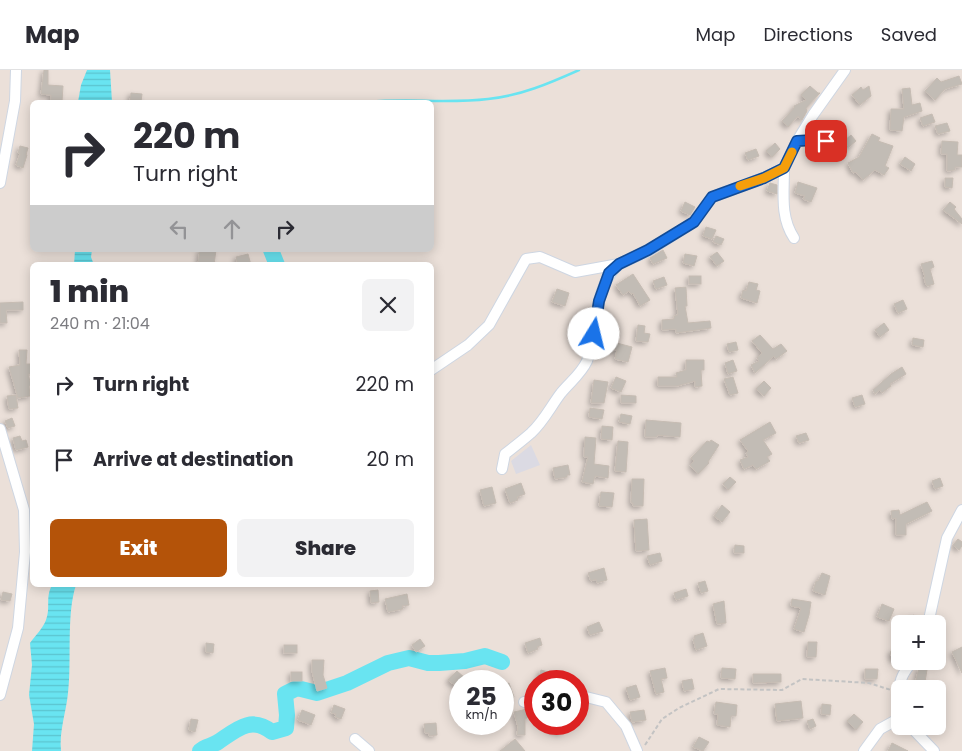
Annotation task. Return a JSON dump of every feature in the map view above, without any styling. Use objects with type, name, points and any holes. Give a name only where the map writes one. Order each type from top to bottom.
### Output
[{"type":"street","points":[[0,183],[15,101],[16,70]]},
{"type":"street","points":[[794,238],[787,227],[784,210],[784,168],[797,141],[813,115],[845,70]]},
{"type":"street","points":[[434,368],[468,345],[488,325],[526,259],[540,257],[575,272],[619,264],[648,250],[694,222],[712,197],[764,178],[784,168]]},
{"type":"street","points":[[502,469],[505,454],[532,432],[548,413],[561,393],[581,372],[592,346],[599,301],[604,284],[609,273],[619,264]]},
{"type":"street","points":[[0,430],[24,510],[25,552],[18,628],[0,695]]},
{"type":"street","points":[[930,615],[946,538],[962,510]]},
{"type":"street","points":[[589,698],[606,702],[626,726],[637,751]]},
{"type":"street","points":[[864,751],[880,730],[891,723]]},
{"type":"street","points":[[919,735],[934,751]]},
{"type":"street","points":[[355,740],[368,751]]},
{"type":"lane","points":[[797,141],[839,142]]},
{"type":"path","points":[[642,751],[662,719],[679,708],[719,689],[782,690],[802,679],[869,683],[891,689]]},
{"type":"shaded area","points":[[531,445],[540,465],[516,474],[511,461]]},
{"type":"water","points":[[87,70],[110,70],[112,100],[78,100],[81,85]]},
{"type":"water","points":[[75,252],[92,252],[93,262],[74,262]]},
{"type":"water","points":[[51,587],[76,587],[70,624],[68,693],[62,729],[61,751],[32,751],[34,724],[29,695],[32,665],[30,643],[46,620]]},
{"type":"building","points":[[44,70],[48,70],[48,85],[63,86],[62,100],[51,100],[51,95],[41,94]]},
{"type":"building","points":[[959,76],[962,84],[945,89],[935,100],[925,91],[937,78],[941,82]]},
{"type":"building","points":[[810,86],[820,93],[806,108],[807,111],[802,120],[798,116],[788,127],[782,121],[794,106],[806,100],[801,95]]},
{"type":"building","points":[[869,86],[871,96],[860,105],[852,95],[861,87],[863,90]]},
{"type":"building","points":[[910,88],[912,105],[920,103],[922,111],[904,117],[902,131],[890,130],[891,109],[904,109],[902,89]]},
{"type":"building","points":[[131,93],[142,94],[141,100],[130,100]]},
{"type":"building","points":[[932,114],[935,122],[923,126],[920,118]]},
{"type":"building","points":[[947,123],[950,131],[938,134],[935,126]]},
{"type":"building","points":[[872,134],[880,138],[878,141],[893,146],[885,166],[889,168],[884,175],[875,170],[863,180],[856,172],[853,173],[848,163],[859,157]]},
{"type":"building","points":[[851,135],[856,141],[849,147],[844,141]]},
{"type":"building","points":[[942,141],[958,142],[957,155],[962,155],[962,167],[955,167],[955,170],[947,171],[947,154],[941,154]]},
{"type":"building","points":[[775,143],[780,149],[772,157],[766,151]]},
{"type":"building","points":[[20,146],[28,148],[23,168],[16,165],[20,154],[18,153]]},
{"type":"building","points":[[756,149],[759,156],[748,160],[745,153]]},
{"type":"building","points":[[905,157],[915,164],[911,171],[900,164]]},
{"type":"building","points":[[945,178],[953,178],[952,188],[945,187]]},
{"type":"building","points":[[798,182],[817,188],[811,202],[803,199],[805,196],[795,193]]},
{"type":"building","points":[[770,183],[777,185],[777,194],[767,191]]},
{"type":"building","points":[[685,202],[695,207],[690,215],[681,211]]},
{"type":"building","points":[[950,202],[956,207],[954,209],[962,219],[962,224],[943,210]]},
{"type":"building","points":[[706,227],[716,230],[712,239],[703,236]]},
{"type":"building","points":[[716,236],[724,239],[721,245],[713,242]]},
{"type":"building","points":[[663,250],[667,258],[653,264],[650,258]]},
{"type":"building","points":[[200,252],[216,252],[214,262],[198,262]]},
{"type":"building","points":[[717,252],[724,261],[717,266],[710,257]]},
{"type":"building","points":[[248,254],[250,262],[237,262],[236,257]]},
{"type":"building","points":[[685,254],[697,256],[694,266],[683,263]]},
{"type":"building","points":[[932,261],[934,267],[930,269],[934,284],[928,286],[926,285],[921,264]]},
{"type":"building","points":[[633,274],[650,300],[640,306],[633,293],[631,294],[629,291],[623,295],[616,285]]},
{"type":"building","points":[[689,276],[701,276],[701,284],[689,284]]},
{"type":"building","points":[[664,277],[667,285],[656,289],[653,281]]},
{"type":"building","points":[[749,282],[758,284],[756,290],[760,291],[757,303],[741,298],[743,290],[746,291]]},
{"type":"building","points":[[686,287],[687,306],[685,306],[688,323],[710,321],[711,328],[676,333],[676,329],[662,330],[662,320],[674,319],[674,316],[678,315],[675,288]]},
{"type":"building","points":[[557,289],[569,293],[565,306],[552,302]]},
{"type":"building","points":[[903,300],[907,309],[898,313],[894,304]]},
{"type":"building","points":[[23,302],[23,310],[6,310],[7,323],[0,323],[0,303]]},
{"type":"building","points":[[884,323],[889,330],[880,337],[875,330]]},
{"type":"building","points":[[638,325],[645,326],[644,333],[650,334],[648,342],[636,341]]},
{"type":"building","points":[[605,334],[614,335],[613,342],[632,347],[628,362],[615,359],[617,350],[603,348]]},
{"type":"building","points":[[760,335],[773,349],[781,344],[787,351],[776,359],[774,356],[755,373],[751,365],[759,361],[757,358],[762,353],[752,341]]},
{"type":"building","points":[[913,338],[924,340],[923,347],[912,345]]},
{"type":"building","points":[[736,342],[738,350],[729,352],[727,344]]},
{"type":"building","points":[[19,350],[27,350],[26,364],[30,364],[30,374],[28,374],[30,396],[18,398],[9,367],[20,365]]},
{"type":"building","points":[[686,360],[704,360],[704,370],[701,370],[702,386],[695,387],[695,381],[677,386],[658,386],[658,377],[677,377],[676,373],[686,370]]},
{"type":"building","points":[[733,360],[737,371],[728,374],[725,363]]},
{"type":"building","points":[[902,367],[906,374],[890,384],[891,386],[882,393],[880,390],[875,394],[873,390]]},
{"type":"building","points":[[616,377],[626,381],[621,392],[611,388]]},
{"type":"building","points":[[733,377],[738,393],[730,395],[724,379]]},
{"type":"building","points":[[594,380],[608,382],[604,403],[591,403]]},
{"type":"building","points":[[764,381],[771,388],[764,396],[756,389]]},
{"type":"building","points":[[16,395],[18,408],[9,409],[7,396]]},
{"type":"building","points":[[621,395],[636,396],[636,403],[621,403]]},
{"type":"building","points":[[862,395],[865,404],[855,407],[852,398]]},
{"type":"building","points":[[590,408],[604,410],[602,419],[589,417]]},
{"type":"building","points":[[621,414],[632,416],[630,424],[619,422]]},
{"type":"building","points":[[12,418],[15,426],[8,428],[5,421]]},
{"type":"building","points":[[646,420],[681,423],[680,437],[657,435],[657,437],[645,437]]},
{"type":"building","points":[[770,422],[776,433],[763,440],[772,454],[767,457],[770,461],[756,469],[753,465],[744,469],[740,460],[748,457],[746,453],[748,451],[740,440]]},
{"type":"building","points":[[602,426],[613,427],[612,440],[601,439]]},
{"type":"building","points":[[806,433],[809,440],[799,443],[796,436]]},
{"type":"building","points":[[20,436],[22,441],[26,440],[28,447],[16,450],[13,438]]},
{"type":"building","points":[[585,437],[596,438],[594,464],[609,466],[608,478],[595,476],[593,484],[582,482],[588,457],[584,457]]},
{"type":"building","points":[[711,440],[719,445],[709,463],[698,474],[690,465],[694,461],[691,458],[707,441],[710,442]]},
{"type":"building","points":[[618,441],[628,442],[626,472],[615,471]]},
{"type":"building","points":[[568,465],[570,475],[555,479],[553,468]]},
{"type":"building","points":[[730,477],[736,482],[728,490],[723,484]]},
{"type":"building","points":[[940,478],[943,486],[935,489],[932,481]]},
{"type":"building","points":[[632,479],[644,479],[643,506],[633,506],[633,503],[631,503]]},
{"type":"building","points":[[521,483],[525,494],[517,497],[518,500],[510,503],[505,489]]},
{"type":"building","points":[[492,487],[496,503],[484,506],[480,490]]},
{"type":"building","points":[[601,492],[614,493],[612,507],[599,506]]},
{"type":"building","points":[[927,502],[932,511],[906,524],[906,535],[896,535],[896,518],[892,519],[891,511],[899,510],[900,515]]},
{"type":"building","points":[[722,505],[730,512],[722,522],[714,516]]},
{"type":"building","points":[[647,519],[649,550],[636,551],[634,520]]},
{"type":"building","points":[[958,539],[962,542],[959,550],[953,545]]},
{"type":"building","points":[[735,545],[744,546],[744,553],[734,553]]},
{"type":"building","points":[[660,553],[662,561],[650,565],[647,556]]},
{"type":"building","points":[[604,568],[607,580],[597,583],[596,579],[591,581],[588,573]]},
{"type":"building","points":[[822,573],[830,576],[825,595],[813,591],[816,581],[818,581]]},
{"type":"building","points":[[705,581],[708,591],[701,593],[698,583]]},
{"type":"building","points":[[686,589],[688,596],[676,600],[674,593]]},
{"type":"building","points":[[378,590],[379,602],[371,603],[370,591]]},
{"type":"building","points":[[3,592],[12,594],[10,601],[1,600]]},
{"type":"building","points":[[407,594],[409,605],[402,606],[403,609],[388,612],[385,599]]},
{"type":"building","points":[[792,599],[811,602],[804,632],[794,629],[801,608],[791,606]]},
{"type":"building","points":[[724,601],[726,623],[717,624],[713,604]]},
{"type":"building","points":[[882,604],[894,609],[889,621],[877,617]]},
{"type":"building","points":[[599,622],[603,631],[590,635],[587,627]]},
{"type":"building","points":[[703,633],[707,646],[696,650],[694,636]]},
{"type":"building","points":[[540,638],[542,645],[528,653],[525,643]]},
{"type":"building","points":[[420,639],[425,646],[416,652],[412,645]]},
{"type":"building","points":[[808,642],[817,642],[816,657],[807,657]]},
{"type":"building","points":[[206,643],[214,644],[213,653],[206,652]]},
{"type":"building","points":[[284,645],[297,645],[297,653],[284,653]]},
{"type":"building","points":[[962,647],[962,673],[952,652]]},
{"type":"building","points":[[312,660],[324,660],[323,675],[327,688],[317,691],[312,671]]},
{"type":"building","points":[[665,668],[667,678],[661,679],[664,692],[656,694],[650,671]]},
{"type":"building","points":[[722,668],[736,669],[735,679],[721,678]]},
{"type":"building","points":[[865,669],[878,669],[877,679],[865,679]]},
{"type":"building","points":[[918,670],[927,670],[925,680],[916,680]]},
{"type":"building","points":[[291,672],[302,672],[302,681],[291,681]]},
{"type":"building","points":[[753,674],[781,674],[781,682],[753,683]]},
{"type":"building","points":[[692,679],[694,689],[684,691],[682,681]]},
{"type":"building","points":[[636,685],[640,697],[630,700],[626,688]]},
{"type":"building","points":[[801,701],[803,718],[777,721],[775,704]]},
{"type":"building","points":[[716,702],[737,705],[736,716],[731,716],[730,727],[717,725],[718,714],[714,714]]},
{"type":"building","points":[[822,704],[831,705],[830,715],[821,714]]},
{"type":"building","points":[[334,705],[345,709],[341,719],[335,717],[336,714],[331,713]]},
{"type":"building","points":[[302,710],[315,715],[311,725],[298,720]]},
{"type":"building","points":[[524,710],[524,735],[517,735],[518,727],[514,712]]},
{"type":"building","points":[[644,710],[646,720],[632,722],[630,712]]},
{"type":"building","points":[[854,714],[863,722],[856,730],[847,721]]},
{"type":"building","points":[[191,719],[198,720],[195,732],[189,730]]},
{"type":"building","points":[[813,719],[816,726],[810,729],[807,721]]},
{"type":"building","points":[[436,723],[437,735],[429,736],[429,733],[425,733],[424,724]]},
{"type":"building","points":[[699,737],[709,742],[703,751],[693,747]]},
{"type":"building","points":[[515,739],[525,751],[500,751]]},
{"type":"building","points":[[892,743],[908,751],[888,751]]},
{"type":"waterway","points":[[434,101],[473,100],[512,95],[557,80],[579,70]]},
{"type":"waterway","points":[[272,252],[276,262]]},
{"type":"waterway","points":[[200,751],[244,726],[257,725],[272,732],[286,728],[285,694],[297,688],[317,693],[347,683],[388,663],[409,658],[428,663],[439,663],[465,661],[485,656],[502,662]]},
{"type":"slow traffic","points":[[740,186],[764,178],[784,168],[792,152]]},
{"type":"route","points":[[594,334],[599,301],[604,284],[609,273],[619,264],[648,250],[694,222],[712,197],[764,178],[784,168],[797,141],[826,141]]}]
